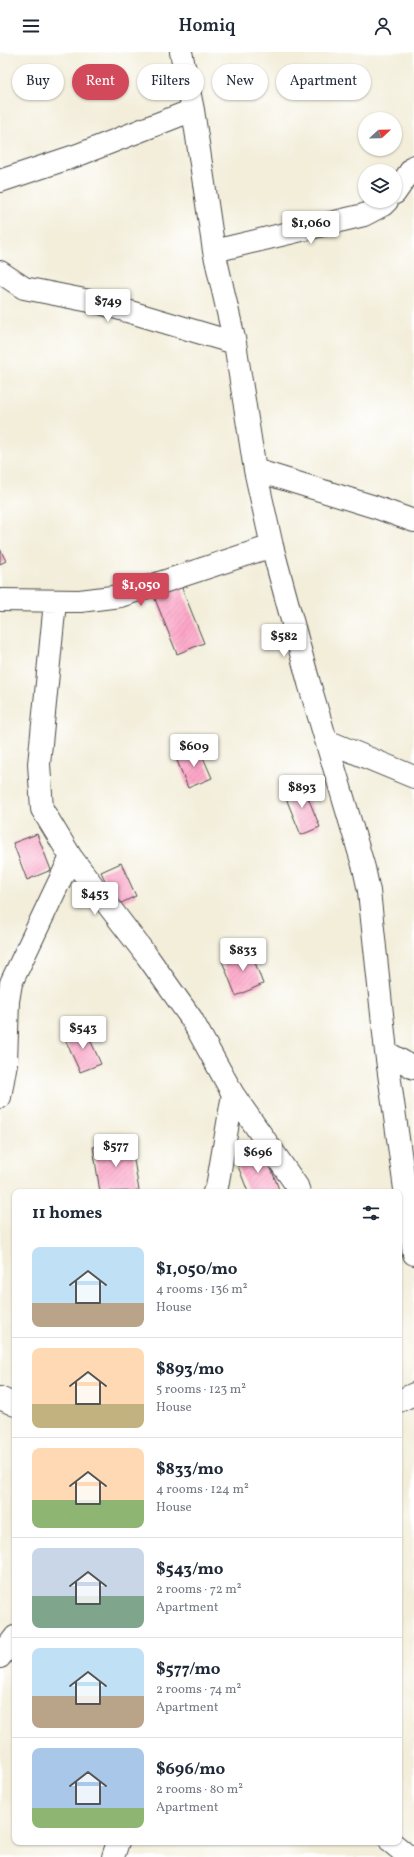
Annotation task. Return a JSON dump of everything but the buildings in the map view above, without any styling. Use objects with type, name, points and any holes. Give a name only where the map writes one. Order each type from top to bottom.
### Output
[{"type":"street","points":[[181,52],[193,110],[214,251],[235,344],[254,470],[272,546],[309,683],[364,868],[369,891],[386,1052],[414,1254]]},
{"type":"street","points":[[0,181],[78,155],[193,110]]},
{"type":"street","points":[[402,183],[414,166]]},
{"type":"street","points":[[214,251],[364,215],[377,208]]},
{"type":"street","points":[[0,272],[24,288],[100,303],[235,344]]},
{"type":"street","points":[[254,470],[375,507],[414,521]]},
{"type":"street","points":[[0,600],[55,602],[80,601],[120,596],[272,546]]},
{"type":"street","points":[[55,602],[38,764],[42,809],[71,857],[147,956],[191,1018],[233,1094],[298,1189]]},
{"type":"street","points":[[327,741],[414,777]]},
{"type":"street","points":[[0,1097],[6,1063],[8,1001],[11,983],[71,857]]},
{"type":"street","points":[[386,1052],[414,1068]]},
{"type":"street","points":[[216,1189],[233,1094]]},
{"type":"street","points":[[0,1398],[12,1404]]},
{"type":"street","points":[[0,1658],[12,1641]]},
{"type":"street","points":[[113,1857],[117,1845]]},
{"type":"street","points":[[395,1845],[409,1857]]}]
